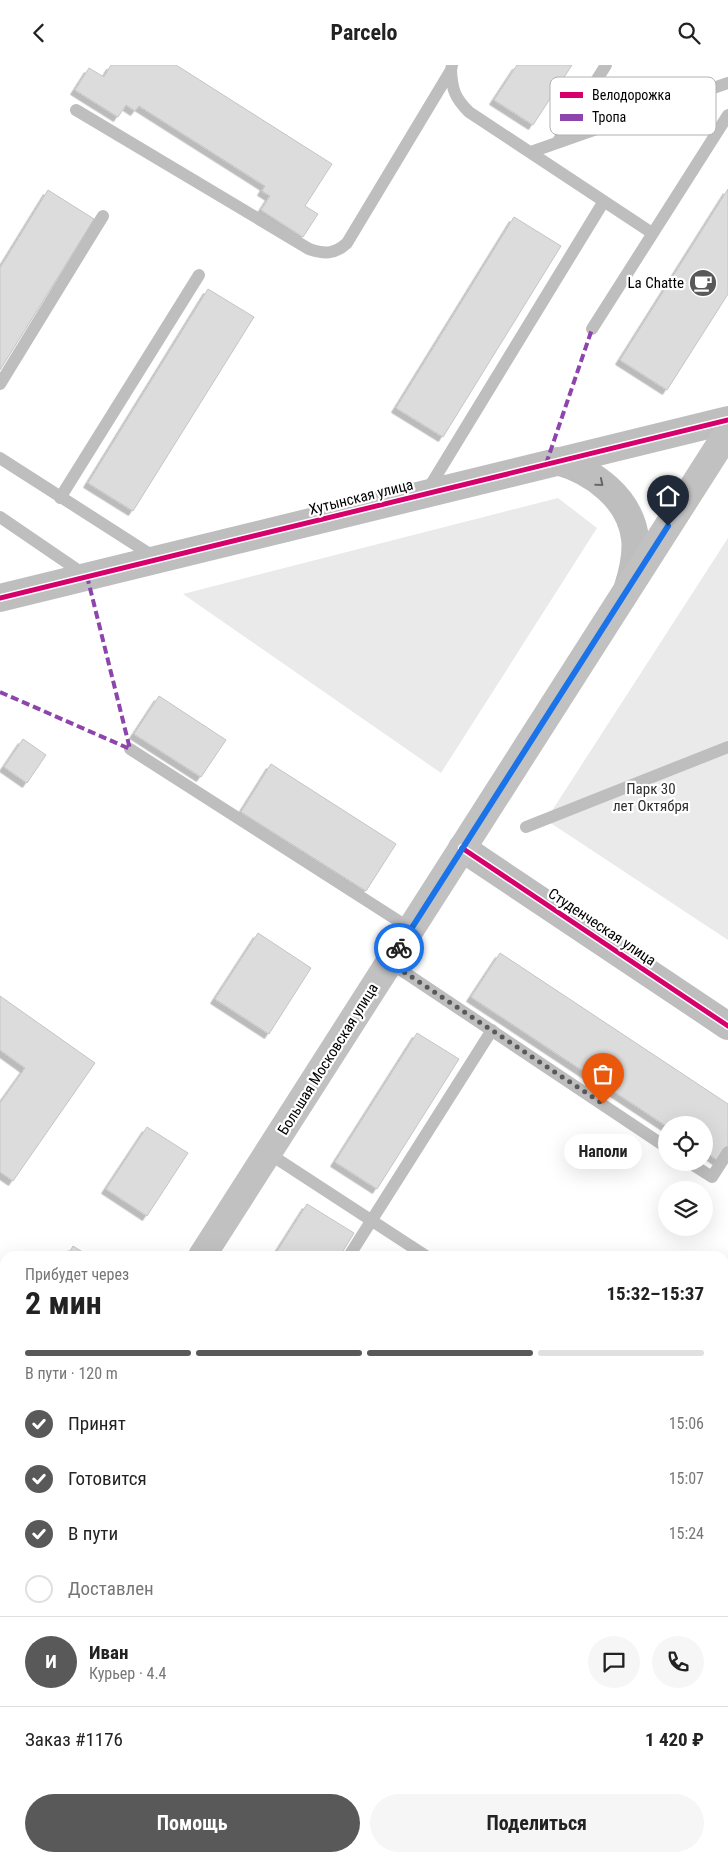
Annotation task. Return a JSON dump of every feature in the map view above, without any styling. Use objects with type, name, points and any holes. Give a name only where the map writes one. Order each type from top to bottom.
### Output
[{"type":"main road","name":"Большая Московская улица","points":[[205,1251],[728,432]]},
{"type":"street","name":"Хутынская улица","points":[[0,599],[87,576],[728,420]]},
{"type":"street","points":[[557,461],[588,473],[601,482],[623,506],[635,537],[634,570],[628,588]]},
{"type":"street","name":"Студенческая улица","points":[[462,848],[728,1026]]},
{"type":"lane","points":[[598,77],[606,65]]},
{"type":"lane","points":[[76,111],[309,249],[327,254],[334,252],[347,243],[452,68]]},
{"type":"lane","points":[[452,68],[452,86],[458,101],[470,111],[652,233]]},
{"type":"lane","points":[[716,87],[728,83]]},
{"type":"lane","points":[[716,134],[728,115]]},
{"type":"lane","points":[[556,143],[561,135]]},
{"type":"lane","points":[[532,152],[579,135]]},
{"type":"lane","points":[[592,329],[715,135]]},
{"type":"lane","points":[[425,493],[604,201]]},
{"type":"lane","points":[[0,384],[103,216]]},
{"type":"lane","points":[[60,498],[199,275]]},
{"type":"lane","points":[[0,457],[60,498],[158,559]]},
{"type":"lane","points":[[0,517],[87,576]]},
{"type":"lane","points":[[526,827],[728,747]]},
{"type":"lane","points":[[130,749],[410,929]]},
{"type":"lane","points":[[389,962],[658,1142]]},
{"type":"lane","points":[[352,1251],[492,1030]]},
{"type":"lane","points":[[703,1171],[712,1177],[728,1152]]},
{"type":"lane","points":[[268,1153],[418,1251]]},
{"type":"green space","points":[[558,498],[597,528],[441,773],[183,594]]},
{"type":"green space","name":"Парк 30 лет Октября","points":[[728,538],[728,940],[546,820]]},
{"type":"building","points":[[111,65],[176,65],[332,164],[305,206],[318,214],[303,237],[261,210],[270,196],[262,191],[265,186],[139,106],[135,111],[126,105],[118,117],[75,90],[89,68],[104,77]]},
{"type":"building","points":[[517,65],[572,65],[564,77],[550,77],[550,99],[533,125],[494,100]]},
{"type":"building","points":[[728,189],[728,294],[667,390],[620,360]]},
{"type":"building","points":[[48,190],[94,219],[0,370],[0,268]]},
{"type":"building","points":[[514,217],[561,246],[443,437],[396,408]]},
{"type":"building","points":[[208,289],[254,317],[133,511],[88,483]]},
{"type":"building","points":[[159,696],[226,740],[201,777],[134,734]]},
{"type":"building","points":[[23,739],[46,755],[27,783],[4,767]]},
{"type":"building","points":[[271,764],[396,844],[366,891],[241,812]]},
{"type":"building","points":[[258,933],[311,968],[269,1034],[215,999]]},
{"type":"building","points":[[500,953],[728,1104],[728,1150],[720,1162],[713,1157],[713,1116],[658,1116],[658,1121],[471,997]]},
{"type":"building","points":[[0,996],[95,1063],[13,1181],[0,1172],[0,1103],[25,1068],[0,1050]]},
{"type":"building","points":[[417,1033],[459,1059],[377,1189],[335,1162]]},
{"type":"building","points":[[147,1127],[188,1153],[147,1216],[106,1189]]},
{"type":"building","points":[[307,1204],[354,1233],[343,1251],[277,1251]]},
{"type":"building","points":[[73,1246],[81,1251],[70,1251]]},
{"type":"marked path","points":[[546,464],[592,329]]},
{"type":"marked path","points":[[87,576],[130,749]]},
{"type":"marked path","points":[[0,692],[130,749]]},
{"type":"cycle path","points":[[0,598],[728,420]]},
{"type":"cycle path","points":[[462,848],[728,1026]]},
{"type":"way so far","points":[[399,948],[389,962],[603,1104]]},
{"type":"place","name":"La Chatte","points":[[703,283]]},
{"type":"place","name":"Наполи","points":[[603,1104]]},
{"type":"route","points":[[399,948],[668,526]]}]
